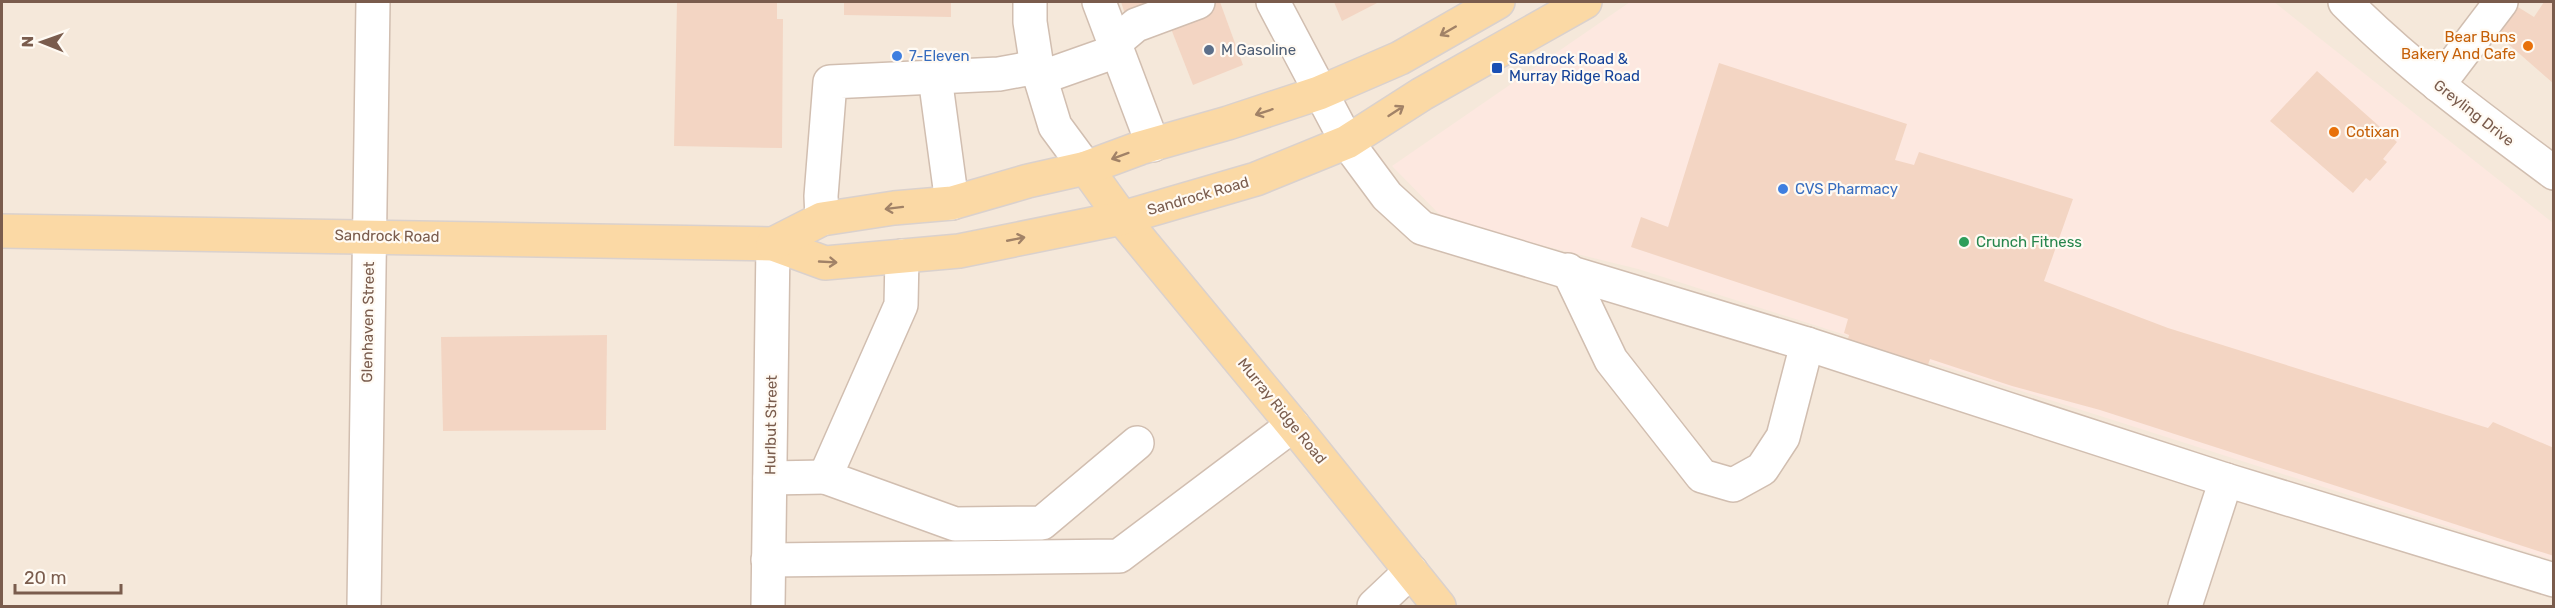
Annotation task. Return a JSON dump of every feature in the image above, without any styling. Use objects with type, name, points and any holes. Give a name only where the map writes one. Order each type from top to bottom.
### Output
[{"type":"main road","name":"Sandrock Road","points":[[773,244],[822,219],[894,208],[952,203],[1028,181],[1086,168],[1319,93],[1400,58],[1498,2]]},
{"type":"main road","name":"Sandrock Road","points":[[2,231],[773,244],[825,263],[959,251],[1122,218],[1256,179],[1347,142],[1422,94],[1585,2]]},
{"type":"main road","name":"Murray Ridge Road","points":[[1086,168],[1122,218],[1439,606]]},
{"type":"street","name":"Glenhaven Street","points":[[364,606],[373,2]]},
{"type":"street","points":[[1030,2],[1030,22],[1039,72],[1055,126],[1086,168]]},
{"type":"street","points":[[1100,2],[1114,45],[1153,145]]},
{"type":"street","points":[[822,219],[821,196],[830,82],[1039,72],[1108,54],[1114,45],[1136,25],[1198,2]]},
{"type":"street","points":[[1273,2],[1319,93],[1347,142],[1387,196],[1422,228],[1497,252],[1568,270],[1603,284],[1807,344],[2226,480],[2553,580]]},
{"type":"street","name":"Greyling Drive","points":[[2345,2],[2374,32],[2492,129],[2552,167]]},
{"type":"street","points":[[2438,85],[2501,2]]},
{"type":"street","points":[[935,77],[952,203]]},
{"type":"street","name":"Hurlbut Street","points":[[768,606],[773,244]]},
{"type":"street","points":[[825,477],[901,305],[902,256]]},
{"type":"street","points":[[1568,270],[1611,360],[1702,476],[1734,485],[1762,469],[1783,437],[1807,344]]},
{"type":"street","points":[[768,560],[1119,556],[1293,425]]},
{"type":"street","points":[[770,478],[825,477],[955,524],[1042,523],[1137,443]]},
{"type":"street","points":[[2185,606],[2226,480]]},
{"type":"street","points":[[1374,606],[1411,571]]},
{"type":"shaded area","points":[[2,2],[2553,2],[2553,606],[2,606]]},
{"type":"shaded area","points":[[1630,2],[2274,2],[2553,223],[2553,560],[1638,269],[1447,222],[1392,166]]},
{"type":"building","points":[[677,2],[777,2],[777,19],[783,19],[782,148],[674,146]]},
{"type":"building","points":[[844,2],[951,2],[951,17],[844,15]]},
{"type":"building","points":[[1121,2],[1166,2],[1126,17]]},
{"type":"building","name":"M Gasoline","points":[[1212,2],[1220,2],[1243,65],[1193,85],[1168,21]]},
{"type":"building","points":[[1334,2],[1379,2],[1342,21]]},
{"type":"building","points":[[2544,2],[2554,2],[2554,84],[2498,35],[2518,7],[2534,17]]},
{"type":"building","points":[[1719,63],[1907,124],[1895,160],[1914,165],[1919,152],[2073,199],[2044,281],[2168,328],[2488,428],[2493,422],[2554,448],[2554,556],[2100,410],[2012,386],[1930,359],[1924,376],[1845,351],[1849,335],[1844,333],[1848,319],[1631,247],[1641,217],[1668,227]]},
{"type":"building","name":"Cotixan","points":[[2317,71],[2397,142],[2383,159],[2387,162],[2370,181],[2366,178],[2353,193],[2270,121]]},
{"type":"building","points":[[607,335],[606,430],[443,431],[441,337]]},
{"type":"place","name":"Bear Buns Bakery And Cafe","points":[[2528,46]]},
{"type":"place","name":"M Gasoline","points":[[1209,50]]},
{"type":"place","name":"7-Eleven","points":[[897,56]]},
{"type":"place","name":"Sandrock Road & Murray Ridge Road","points":[[1497,68]]},
{"type":"place","name":"Cotixan","points":[[2334,132]]},
{"type":"place","name":"CVS Pharmacy","points":[[1783,189]]},
{"type":"place","name":"Crunch Fitness","points":[[1964,242]]}]
